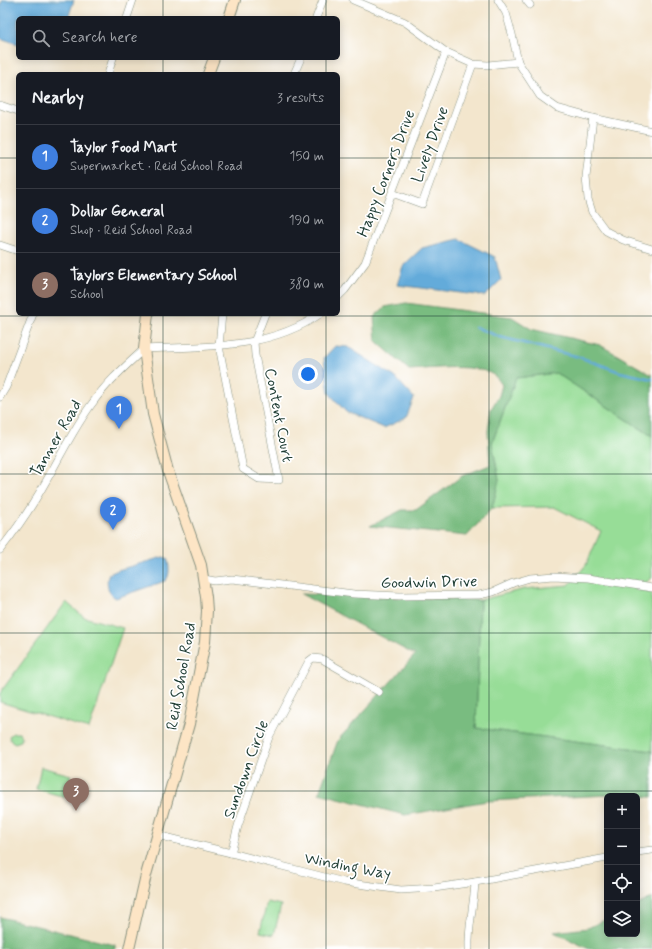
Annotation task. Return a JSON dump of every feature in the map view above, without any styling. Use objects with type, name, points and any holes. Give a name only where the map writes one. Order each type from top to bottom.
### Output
[{"type":"street","points":[[128,16],[133,0]]},
{"type":"street","points":[[230,16],[236,0]]},
{"type":"street","points":[[317,16],[323,0]]},
{"type":"street","points":[[353,0],[405,22],[446,52],[473,64],[488,65],[518,62]]},
{"type":"street","points":[[498,0],[506,14],[518,62],[540,96],[557,108],[593,118],[652,131]]},
{"type":"street","name":"Happy Corners Drive","points":[[340,295],[365,263],[446,52]]},
{"type":"street","points":[[109,72],[112,60]]},
{"type":"street","points":[[209,72],[213,60]]},
{"type":"street","points":[[295,72],[300,60]]},
{"type":"street","name":"Lively Drive","points":[[392,193],[422,204],[473,64]]},
{"type":"street","points":[[0,105],[16,110]]},
{"type":"street","points":[[593,118],[586,177],[588,199],[592,212],[606,231],[623,240],[652,249]]},
{"type":"street","points":[[0,245],[16,250]]},
{"type":"street","points":[[0,397],[6,387],[32,316]]},
{"type":"street","name":"Reid School Road","points":[[129,949],[146,875],[189,724],[201,665],[207,612],[204,579],[201,565],[168,471],[153,414],[144,348],[148,316]]},
{"type":"street","points":[[219,346],[222,316]]},
{"type":"street","name":"Content Court","points":[[219,346],[243,469],[259,479],[279,480],[255,355],[254,342],[264,316]]},
{"type":"street","points":[[144,348],[219,346],[254,342],[297,328],[317,316]]},
{"type":"street","name":"Tanner Road","points":[[0,550],[18,527],[41,491],[79,422],[93,401],[144,348]]},
{"type":"street","name":"Goodwin Drive","points":[[204,579],[215,581],[232,579],[270,585],[354,594],[400,596],[478,595],[493,592],[513,583],[530,578],[554,576],[588,578],[652,588]]},
{"type":"street","name":"Sundown Circle","points":[[231,853],[238,826],[268,737],[309,660],[313,658],[322,659],[379,692]]},
{"type":"street","name":"Winding Way","points":[[157,836],[344,882],[401,890],[475,882],[604,859]]},
{"type":"street","points":[[640,852],[652,850]]},
{"type":"street","points":[[469,949],[469,927],[475,882]]},
{"type":"green space","points":[[406,303],[512,317],[531,329],[600,345],[652,375],[652,436],[556,373],[516,378],[492,443],[499,480],[492,508],[467,536],[370,526],[402,510],[416,510],[462,476],[490,465],[488,431],[491,409],[499,396],[502,385],[496,377],[489,372],[479,369],[442,368],[409,370],[376,341],[374,317],[385,307]]},
{"type":"green space","points":[[556,373],[652,436],[652,578],[641,586],[652,590],[652,751],[476,728],[480,600],[525,589],[569,585],[586,565],[601,531],[554,507],[492,508],[499,480],[492,443],[516,378]]},
{"type":"green space","points":[[301,594],[480,600],[476,728],[652,751],[652,797],[640,796],[640,793],[604,793],[604,795],[487,801],[405,815],[319,793],[338,740],[415,655]]},
{"type":"green space","points":[[66,602],[84,617],[123,628],[89,729],[0,702],[0,693]]},
{"type":"green space","points":[[13,733],[19,733],[22,737],[21,741],[15,743],[10,740],[9,736]]},
{"type":"green space","points":[[41,767],[71,775],[65,797],[36,789]]},
{"type":"green space","points":[[652,898],[652,949],[589,949],[554,932],[588,928],[604,920],[604,937],[640,937],[640,904]]},
{"type":"green space","points":[[267,902],[281,905],[274,935],[260,932]]},
{"type":"green space","points":[[0,917],[115,945],[115,949],[0,949]]},
{"type":"water","points":[[3,0],[74,0],[69,16],[16,16],[16,43],[0,38],[0,5]]},
{"type":"water","points":[[459,239],[495,257],[501,280],[485,296],[397,285],[403,266],[422,248]]},
{"type":"water","points":[[335,346],[348,347],[395,377],[414,398],[406,418],[384,428],[346,412],[329,393],[324,358]]},
{"type":"water","points":[[163,557],[167,558],[169,567],[169,573],[165,581],[116,598],[111,594],[107,584],[109,574]]},
{"type":"waterway","points":[[475,327],[500,337],[579,357],[620,372],[652,379]]},
{"type":"place","name":"Taylor Food Mart","points":[[119,429]]},
{"type":"place","name":"Dollar General","points":[[113,530]]},
{"type":"place","name":"Taylors Elementary School","points":[[76,811]]}]
